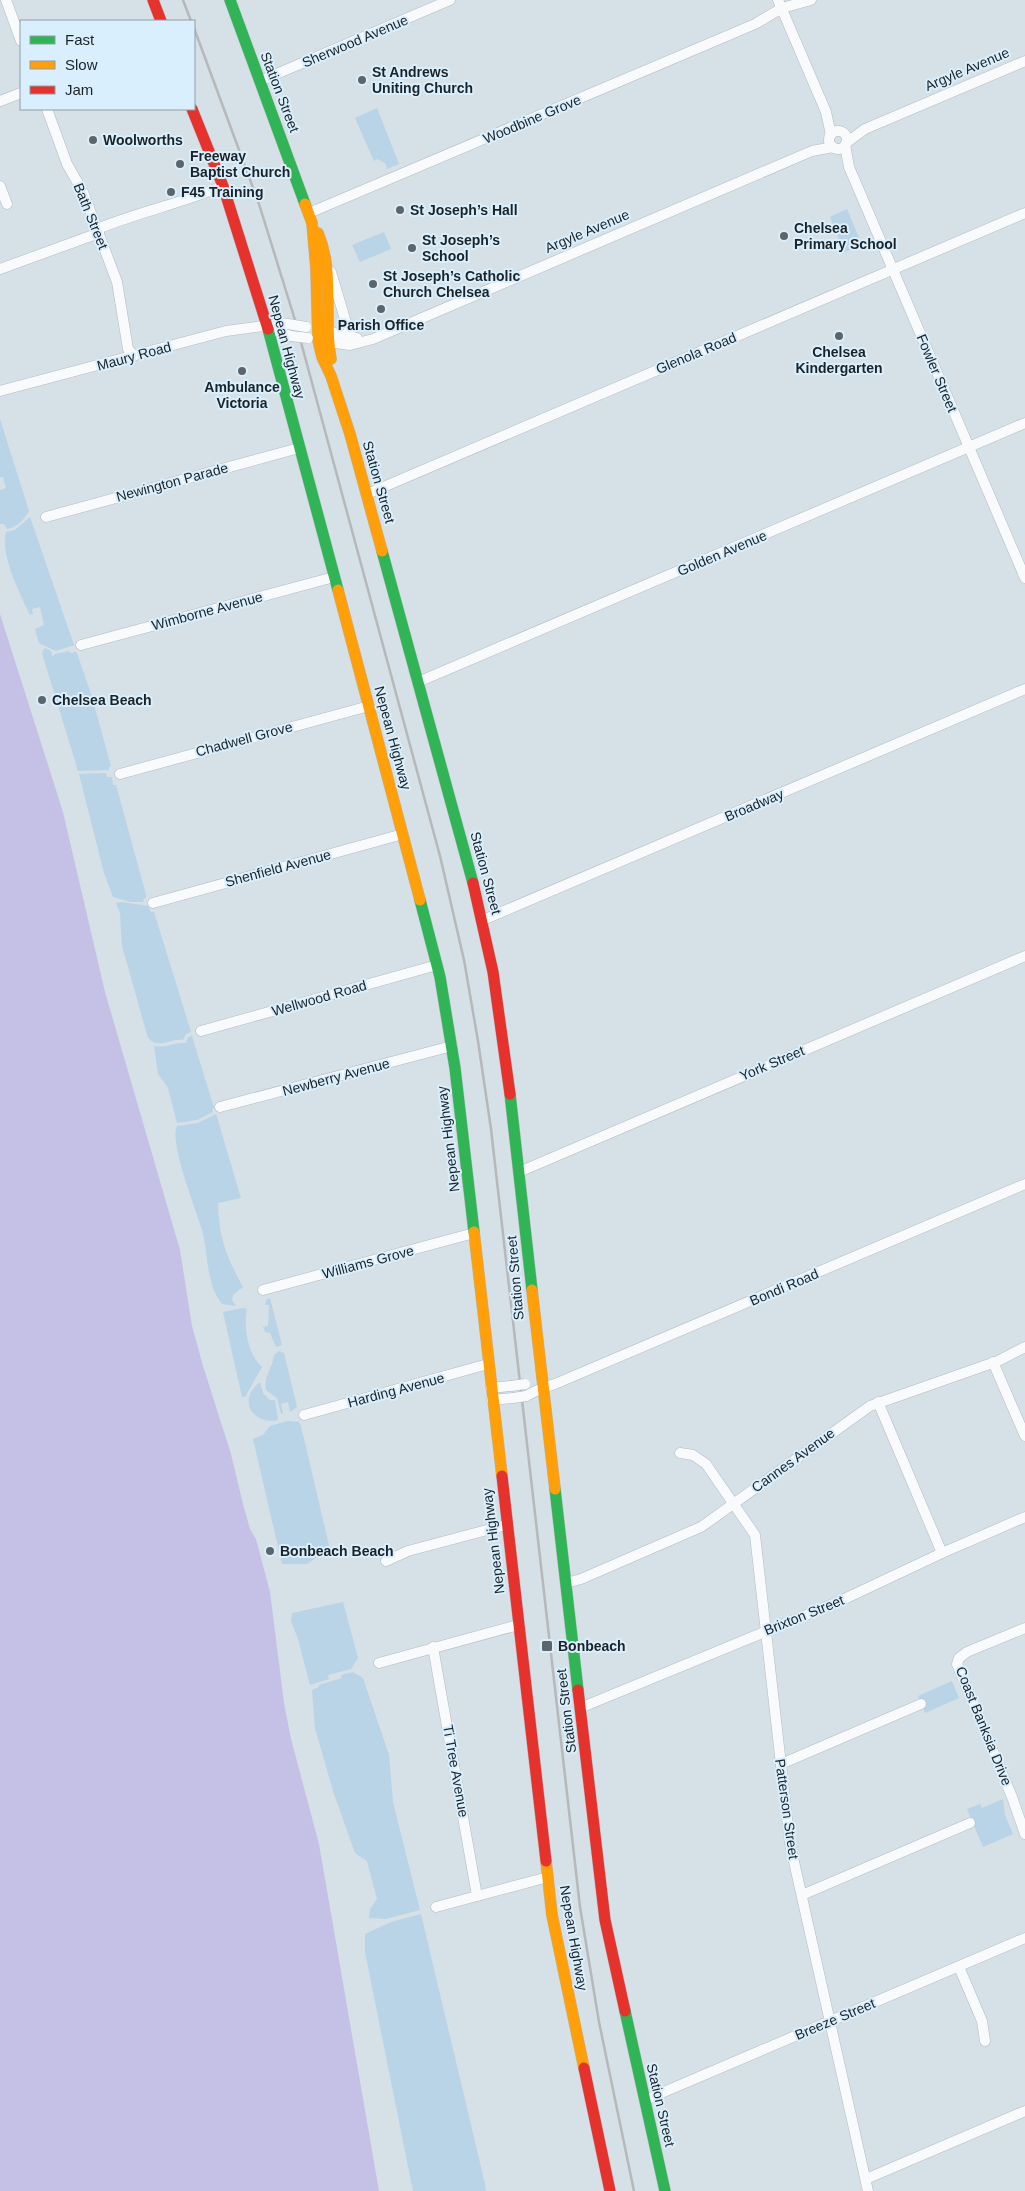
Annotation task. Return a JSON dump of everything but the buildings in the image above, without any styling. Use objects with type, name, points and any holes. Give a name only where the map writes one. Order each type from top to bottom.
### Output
[{"type":"main road","points":[[153,0],[160,20]]},
{"type":"main road","name":"Station Street","points":[[230,0],[310,218],[327,257],[329,278],[317,334]]},
{"type":"main road","name":"Nepean Highway","points":[[192,110],[223,186],[268,327],[437,965],[452,1046],[506,1525],[555,1933],[610,2191]]},
{"type":"main road","name":"Station Street","points":[[310,218],[316,268],[317,334],[367,494],[483,920],[494,969],[500,1005],[542,1388],[605,1920],[665,2191]]},
{"type":"street","points":[[6,0],[20,38]]},
{"type":"street","name":"Sherwood Avenue","points":[[260,81],[450,0]]},
{"type":"street","name":"Woodbine Grove","points":[[310,218],[755,24],[781,8]]},
{"type":"street","name":"Fowler Street","points":[[781,8],[1025,578]]},
{"type":"street","name":"Argyle Avenue","points":[[268,327],[279,323],[288,324],[350,345],[373,339],[1025,60]]},
{"type":"street","points":[[0,101],[20,93]]},
{"type":"street","name":"Bath Street","points":[[46,110],[67,164],[81,185],[117,282],[128,349],[134,356]]},
{"type":"street","points":[[0,186],[7,204]]},
{"type":"street","points":[[0,268],[98,231],[134,214],[167,207],[223,186]]},
{"type":"street","name":"Glenola Road","points":[[367,494],[1025,213]]},
{"type":"street","points":[[327,257],[352,337]]},
{"type":"street","name":"Bath Street","points":[[125,327],[136,350],[148,352]]},
{"type":"street","name":"Maury Road","points":[[0,391],[226,331],[251,327],[268,327]]},
{"type":"street","name":"Argyle Avenue","points":[[268,327],[291,336],[317,334],[364,340],[373,339]]},
{"type":"street","name":"Golden Avenue","points":[[418,682],[1025,422]]},
{"type":"street","name":"Newington Parade","points":[[46,517],[299,448]]},
{"type":"street","name":"Wimborne Avenue","points":[[81,646],[334,577]]},
{"type":"street","name":"Broadway","points":[[483,920],[1025,689]]},
{"type":"street","name":"Chadwell Grove","points":[[120,774],[369,706]]},
{"type":"street","name":"Shenfield Avenue","points":[[154,903],[403,834]]},
{"type":"street","name":"York Street","points":[[519,1172],[1025,956]]},
{"type":"street","name":"Wellwood Road","points":[[201,1031],[437,965]]},
{"type":"street","name":"Newberry Avenue","points":[[220,1107],[452,1046]]},
{"type":"street","name":"Bondi Road","points":[[492,1394],[513,1398],[526,1396],[1025,1184]]},
{"type":"street","name":"Williams Grove","points":[[263,1290],[474,1233]]},
{"type":"street","name":"Cannes Avenue","points":[[566,1583],[581,1579],[698,1529],[860,1412],[878,1402],[993,1362],[1025,1347]]},
{"type":"street","points":[[993,1362],[1025,1436]]},
{"type":"street","name":"Harding Avenue","points":[[304,1415],[488,1364]]},
{"type":"street","points":[[492,1394],[511,1386],[525,1384],[542,1388]]},
{"type":"street","points":[[878,1402],[942,1553]]},
{"type":"street","name":"Patterson Street","points":[[680,1453],[693,1455],[704,1462],[755,1535],[790,1844],[868,2191]]},
{"type":"street","name":"Brixton Street","points":[[580,1708],[840,1601],[942,1553],[1025,1517]]},
{"type":"street","points":[[386,1561],[405,1552],[506,1525]]},
{"type":"street","points":[[379,1663],[518,1625]]},
{"type":"street","name":"Coast Banksia Drive","points":[[1025,1628],[967,1652],[959,1658],[957,1664],[1012,1797],[1025,1834]]},
{"type":"street","name":"Ti Tree Avenue","points":[[432,1647],[477,1896]]},
{"type":"street","points":[[781,1764],[921,1704]]},
{"type":"street","points":[[802,1894],[970,1823]]},
{"type":"street","points":[[436,1907],[548,1877]]},
{"type":"street","name":"Breeze Street","points":[[645,2100],[1025,1938]]},
{"type":"street","points":[[959,1966],[982,2021],[985,2041]]},
{"type":"street","points":[[866,2179],[1025,2111]]},
{"type":"shaded area","points":[[377,108],[399,164],[387,169],[385,163],[377,159],[374,161],[355,118]]},
{"type":"shaded area","points":[[847,209],[862,245],[844,252],[830,217]]},
{"type":"shaded area","points":[[384,232],[391,249],[360,262],[352,245]]},
{"type":"shaded area","points":[[0,419],[29,511],[20,523],[7,529],[4,524],[0,524],[0,490],[6,488],[3,477],[0,477]]},
{"type":"shaded area","points":[[30,517],[74,645],[56,651],[39,643],[35,629],[44,625],[40,607],[32,609],[33,614],[30,615],[8,563],[5,541],[6,532],[15,530]]},
{"type":"shaded area","points":[[0,614],[63,812],[105,992],[180,1250],[192,1326],[270,1592],[284,1703],[291,1739],[319,1844],[379,2191],[0,2191]]},
{"type":"shaded area","points":[[45,648],[51,651],[53,657],[55,654],[69,651],[70,653],[76,652],[91,694],[111,766],[109,770],[78,771],[42,653]]},
{"type":"shaded area","points":[[106,773],[107,777],[112,777],[113,785],[116,785],[146,895],[146,898],[143,899],[144,902],[130,902],[113,897],[104,873],[79,774]]},
{"type":"shaded area","points":[[122,902],[148,906],[151,912],[154,912],[191,1032],[186,1034],[183,1040],[157,1043],[148,1038],[122,946],[120,913],[116,903]]},
{"type":"shaded area","points":[[192,1036],[214,1108],[212,1109],[213,1112],[197,1120],[177,1123],[168,1088],[158,1074],[154,1046],[186,1043],[188,1037]]},
{"type":"shaded area","points":[[216,1114],[241,1198],[218,1203],[222,1237],[232,1266],[243,1287],[233,1295],[232,1300],[236,1306],[222,1304],[213,1287],[202,1230],[184,1176],[177,1146],[177,1126],[198,1123]]},
{"type":"shaded area","points":[[270,1298],[282,1345],[276,1347],[270,1333],[265,1332],[263,1327],[268,1326],[269,1305],[265,1305],[267,1299]]},
{"type":"shaded area","points":[[247,1309],[246,1332],[250,1348],[257,1362],[262,1367],[245,1397],[242,1397],[223,1312]]},
{"type":"shaded area","points":[[279,1351],[284,1353],[297,1407],[290,1412],[288,1402],[281,1404],[283,1413],[281,1414],[277,1398],[266,1390],[265,1386],[274,1355]]},
{"type":"shaded area","points":[[260,1382],[263,1393],[270,1400],[275,1400],[278,1420],[261,1419],[251,1409],[249,1396]]},
{"type":"shaded area","points":[[288,1421],[299,1422],[301,1426],[331,1554],[317,1557],[307,1564],[282,1564],[253,1439],[263,1435],[270,1426]]},
{"type":"shaded area","points":[[343,1602],[358,1658],[351,1669],[328,1675],[329,1679],[310,1685],[298,1639],[291,1621],[292,1613]]},
{"type":"shaded area","points":[[353,1672],[363,1678],[389,1755],[393,1802],[420,1910],[386,1919],[369,1918],[370,1909],[377,1899],[367,1861],[355,1853],[333,1791],[315,1728],[312,1690],[319,1687],[319,1685],[342,1678],[341,1675]]},
{"type":"shaded area","points":[[952,1681],[959,1698],[925,1713],[918,1696]]},
{"type":"shaded area","points":[[1003,1799],[1005,1815],[1013,1834],[983,1847],[967,1809],[980,1804],[982,1808]]},
{"type":"shaded area","points":[[421,1914],[486,2191],[413,2191],[365,1952],[365,1934],[391,1922]]},
{"type":"railway","points":[[183,0],[191,20]]},
{"type":"railway","points":[[195,31],[259,204],[295,320],[440,856],[464,960],[491,1129],[580,1907],[599,2022],[634,2191]]},
{"type":"traffic: fast","points":[[230,0],[305,204]]},
{"type":"traffic: fast","points":[[268,329],[338,590]]},
{"type":"traffic: fast","points":[[382,551],[473,883]]},
{"type":"traffic: fast","points":[[420,900],[440,977],[455,1068],[474,1232]]},
{"type":"traffic: fast","points":[[510,1094],[532,1290]]},
{"type":"traffic: fast","points":[[555,1489],[578,1690]]},
{"type":"traffic: fast","points":[[625,2011],[665,2191]]},
{"type":"traffic: slow","points":[[305,204],[312,223],[316,268],[318,340],[322,357],[331,376],[350,434],[382,551]]},
{"type":"traffic: slow","points":[[318,233],[326,264],[331,359]]},
{"type":"traffic: slow","points":[[338,590],[420,900]]},
{"type":"traffic: slow","points":[[474,1232],[502,1476]]},
{"type":"traffic: slow","points":[[532,1290],[555,1489]]},
{"type":"traffic: slow","points":[[546,1861],[552,1915],[584,2068]]},
{"type":"traffic: jam","points":[[153,0],[161,20]]},
{"type":"traffic: jam","points":[[192,110],[223,186],[268,329]]},
{"type":"traffic: jam","points":[[473,883],[493,972],[510,1094]]},
{"type":"traffic: jam","points":[[502,1476],[546,1861]]},
{"type":"traffic: jam","points":[[578,1690],[605,1920],[625,2011]]},
{"type":"traffic: jam","points":[[584,2068],[610,2191]]},
{"type":"place","name":"St Andrews Uniting Church","points":[[362,80]]},
{"type":"place","name":"Woolworths","points":[[93,140]]},
{"type":"place","name":"Freeway Baptist Church","points":[[180,164]]},
{"type":"place","name":"F45 Training","points":[[171,192]]},
{"type":"place","name":"St Joseph’s Hall","points":[[400,210]]},
{"type":"place","name":"Chelsea Primary School","points":[[784,236]]},
{"type":"place","name":"St Joseph’s School","points":[[412,248]]},
{"type":"place","name":"St Joseph’s Catholic Church Chelsea","points":[[373,284]]},
{"type":"place","name":"Parish Office","points":[[381,309]]},
{"type":"place","name":"Chelsea Kindergarten","points":[[839,336]]},
{"type":"place","name":"Ambulance Victoria","points":[[242,371]]},
{"type":"place","name":"Chelsea Beach","points":[[42,700]]},
{"type":"place","name":"Bonbeach Beach","points":[[270,1551]]},
{"type":"place","name":"Bonbeach","points":[[547,1646]]}]
